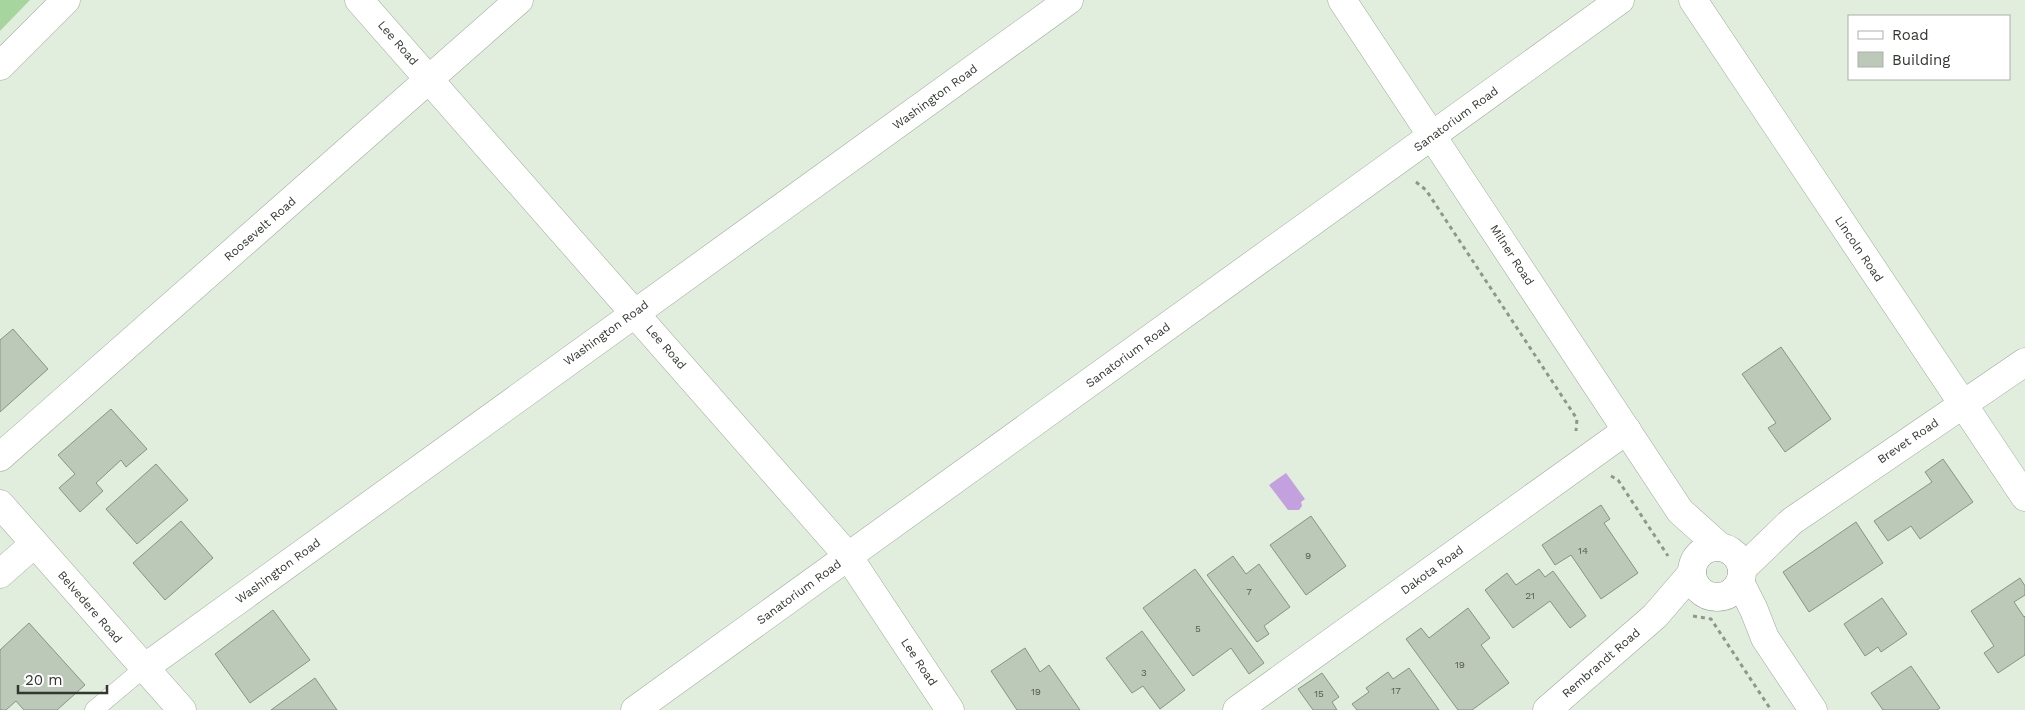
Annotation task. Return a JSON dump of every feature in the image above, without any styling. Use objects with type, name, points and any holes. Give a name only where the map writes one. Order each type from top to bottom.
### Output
[{"type":"street","points":[[0,66],[66,0]]},
{"type":"street","name":"Lee Road","points":[[360,0],[848,556],[950,710]]},
{"type":"street","name":"Roosevelt Road","points":[[0,458],[430,80],[518,0]]},
{"type":"street","name":"Washington Road","points":[[144,668],[1069,0]]},
{"type":"street","name":"Milner Road","points":[[1342,0],[1627,430],[1718,571],[1813,710]]},
{"type":"street","name":"Sanatorium Road","points":[[635,710],[1620,0]]},
{"type":"street","name":"Lincoln Road","points":[[1693,0],[2025,497]]},
{"type":"street","name":"Brevet Road","points":[[1718,571],[2025,362]]},
{"type":"street","name":"Dakota Road","points":[[1237,710],[1627,430]]},
{"type":"street","name":"Belvedere Road","points":[[0,504],[182,710]]},
{"type":"street","points":[[0,574],[34,544]]},
{"type":"street","name":"Rembrandt Road","points":[[1547,710],[1668,606],[1718,571]]},
{"type":"lane","points":[[94,710],[144,668]]},
{"type":"path","points":[[1395,163],[1406,181],[1417,182],[1426,190],[1577,419],[1576,433],[1606,474],[1618,480],[1668,553],[1667,576],[1662,587],[1668,606],[1684,614],[1711,619],[1771,710]]},
{"type":"green space","points":[[0,0],[30,0],[0,31]]},
{"type":"shaded area","points":[[1286,473],[1305,499],[1301,502],[1302,506],[1299,510],[1288,510],[1269,485]]},
{"type":"building","points":[[13,329],[48,369],[0,412],[0,340]]},
{"type":"building","points":[[1781,347],[1831,419],[1785,452],[1768,428],[1776,423],[1742,374]]},
{"type":"building","points":[[111,409],[147,449],[126,467],[121,460],[96,483],[103,491],[80,512],[59,488],[75,474],[58,455]]},
{"type":"building","points":[[1943,459],[1973,502],[1920,539],[1911,526],[1888,541],[1874,521],[1932,482],[1925,472]]},
{"type":"building","points":[[156,464],[188,500],[137,544],[106,509]]},
{"type":"building","points":[[1601,505],[1610,519],[1604,523],[1638,573],[1601,599],[1571,555],[1555,565],[1542,545]]},
{"type":"building","points":[[1311,516],[1346,566],[1306,595],[1270,545]]},
{"type":"building","points":[[181,521],[213,558],[165,600],[133,563]]},
{"type":"building","points":[[1856,522],[1883,563],[1809,612],[1783,572]]},
{"type":"building","points":[[1233,556],[1246,574],[1259,564],[1290,607],[1264,626],[1269,634],[1257,642],[1207,575]]},
{"type":"building","points":[[1195,569],[1264,663],[1249,674],[1231,648],[1193,676],[1143,608]]},
{"type":"building","points":[[1539,569],[1545,577],[1553,571],[1586,616],[1570,628],[1550,601],[1513,628],[1485,590],[1507,573],[1516,585]]},
{"type":"building","points":[[2020,578],[2025,586],[2025,595],[2014,602],[2025,616],[2025,655],[1998,673],[1984,653],[1994,646],[1971,611]]},
{"type":"building","points":[[1882,598],[1907,634],[1881,652],[1878,647],[1865,656],[1844,624]]},
{"type":"building","points":[[1468,608],[1490,638],[1481,645],[1509,683],[1472,710],[1458,710],[1406,639],[1421,628],[1429,638]]},
{"type":"building","points":[[273,610],[310,660],[250,703],[215,654]]},
{"type":"building","points":[[29,623],[85,685],[57,710],[24,710],[16,701],[6,710],[0,710],[0,650]]},
{"type":"building","points":[[1142,631],[1185,690],[1160,709],[1143,686],[1132,693],[1106,658]]},
{"type":"building","points":[[1025,648],[1040,672],[1049,665],[1080,710],[1017,710],[991,671]]},
{"type":"building","points":[[1911,666],[1940,708],[1937,710],[1883,710],[1871,693]]},
{"type":"building","points":[[1409,668],[1439,710],[1357,710],[1352,704],[1369,692],[1366,688],[1388,672],[1393,679]]},
{"type":"building","points":[[1322,673],[1339,697],[1332,702],[1337,710],[1313,710],[1298,689]]},
{"type":"building","points":[[315,678],[337,710],[271,710]]}]
